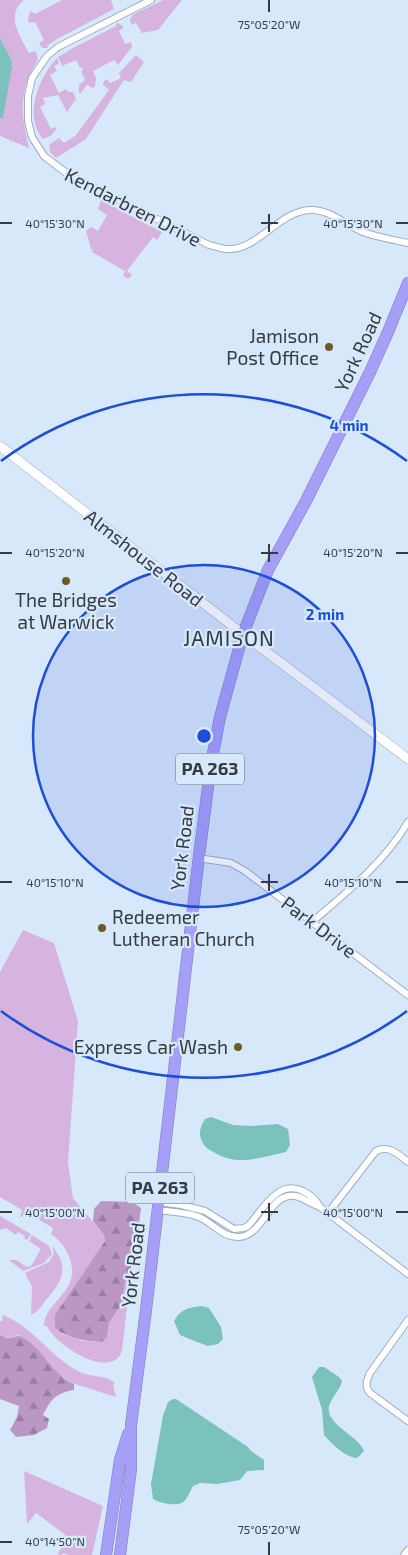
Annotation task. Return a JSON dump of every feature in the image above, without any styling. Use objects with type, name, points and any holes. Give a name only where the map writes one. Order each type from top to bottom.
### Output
[{"type":"highway","name":"York Road","points":[[120,1555],[131,1469],[131,1425],[198,858],[212,756],[220,717],[243,634],[268,570],[306,501],[370,372],[408,283]]},
{"type":"highway","name":"York Road","points":[[106,1555],[120,1460],[131,1425]]},
{"type":"main road","name":"Almshouse Road","points":[[0,446],[408,759]]},
{"type":"street","name":"Kendarbren Drive","points":[[151,0],[58,47],[40,65],[32,78],[27,107],[32,137],[44,156],[58,168],[89,186],[209,245],[228,249],[248,244],[285,218],[299,211],[312,210],[328,214],[364,232],[408,243]]},
{"type":"street","points":[[312,922],[355,886],[375,866],[398,838],[408,822]]},
{"type":"street","name":"Park Drive","points":[[198,858],[236,865],[408,995]]},
{"type":"street","points":[[328,1213],[376,1150],[392,1149],[408,1162]]},
{"type":"street","points":[[158,1206],[181,1205],[205,1211],[229,1227],[234,1229],[244,1228],[248,1226],[277,1193],[288,1189],[300,1190],[306,1192],[316,1200],[320,1207],[408,1274]]},
{"type":"street","points":[[408,1320],[366,1381],[367,1389],[370,1393],[408,1422]]},
{"type":"street","points":[[404,1555],[408,1550]]},
{"type":"shaded area","points":[[0,0],[24,0],[18,6],[16,12],[16,26],[29,53],[35,51],[38,60],[24,92],[23,113],[29,148],[0,136],[0,118],[3,118],[11,59],[0,38]]},
{"type":"shaded area","points":[[62,0],[111,0],[114,9],[57,39],[47,46],[48,48],[42,48],[39,43],[44,40],[35,22],[28,22],[29,14],[31,11],[35,14]]},
{"type":"shaded area","points":[[163,0],[182,0],[158,30],[142,33],[136,23],[131,25],[130,19],[134,14]]},
{"type":"shaded area","points":[[118,23],[124,27],[119,31],[125,44],[131,42],[132,47],[118,65],[114,60],[93,71],[96,78],[95,87],[87,85],[80,94],[79,85],[85,80],[81,71],[83,70],[82,67],[80,68],[76,60],[62,66],[58,57],[116,26]]},
{"type":"shaded area","points":[[0,38],[11,59],[12,67],[3,118],[0,118]]},
{"type":"shaded area","points":[[136,55],[144,62],[131,82],[124,80],[86,139],[56,158],[50,152],[49,145],[59,138],[64,143],[75,136],[109,90],[103,85],[104,81],[107,79],[110,83],[121,78],[119,73]]},
{"type":"shaded area","points":[[57,58],[59,64],[54,66],[57,71],[50,75],[59,93],[66,89],[68,92],[73,92],[76,99],[67,112],[58,95],[43,98],[45,104],[40,107],[51,129],[57,128],[52,135],[43,139],[37,130],[34,108],[39,86],[44,75]]},
{"type":"shaded area","points":[[101,200],[162,232],[157,240],[153,237],[127,271],[132,275],[128,279],[123,276],[125,271],[92,252],[93,250],[91,249],[86,231],[91,227],[98,231],[107,215],[98,209]]},
{"type":"shaded area","points":[[23,930],[54,943],[78,1021],[68,1162],[73,1198],[104,1235],[105,1241],[79,1280],[62,1334],[83,1341],[102,1342],[107,1337],[109,1323],[121,1305],[126,1279],[131,1271],[122,1351],[116,1360],[107,1363],[83,1357],[71,1350],[52,1334],[47,1326],[44,1326],[50,1310],[67,1289],[71,1280],[70,1259],[67,1251],[51,1234],[53,1228],[26,1212],[20,1217],[22,1210],[0,1197],[0,972]]},
{"type":"shaded area","points":[[211,1117],[233,1125],[278,1124],[288,1129],[290,1145],[286,1152],[260,1158],[242,1160],[225,1158],[207,1148],[201,1138],[200,1129],[205,1119]]},
{"type":"shaded area","points":[[0,1216],[31,1234],[27,1240],[24,1238],[25,1236],[18,1232],[16,1235],[6,1228],[0,1230]]},
{"type":"shaded area","points":[[32,1235],[49,1246],[52,1254],[44,1263],[23,1271],[9,1260],[16,1260],[27,1267],[31,1266],[41,1249],[29,1241]]},
{"type":"shaded area","points":[[52,1246],[61,1261],[62,1275],[56,1288],[39,1309],[31,1315],[32,1287],[25,1273],[49,1262],[54,1253]]},
{"type":"shaded area","points":[[202,1306],[209,1308],[221,1327],[223,1339],[218,1344],[208,1346],[180,1335],[174,1321],[186,1309]]},
{"type":"shaded area","points":[[3,1315],[24,1327],[68,1365],[87,1375],[111,1380],[115,1383],[113,1385],[116,1397],[72,1383],[56,1372],[33,1345],[19,1335],[9,1338],[0,1335],[0,1321],[2,1321]]},
{"type":"shaded area","points":[[319,1367],[324,1367],[342,1381],[329,1406],[329,1413],[337,1425],[361,1446],[364,1451],[357,1458],[343,1453],[324,1435],[322,1410],[312,1377]]},
{"type":"shaded area","points":[[176,1399],[248,1447],[264,1460],[264,1470],[247,1471],[240,1480],[217,1484],[200,1483],[193,1486],[185,1501],[179,1504],[167,1504],[153,1499],[151,1484],[163,1416],[168,1402]]},
{"type":"shaded area","points":[[24,1471],[103,1506],[92,1555],[69,1555],[63,1553],[59,1555],[58,1553],[68,1537],[36,1513],[27,1524]]},
{"type":"green space","points":[[101,1201],[132,1202],[141,1208],[135,1258],[126,1279],[121,1305],[109,1323],[107,1337],[102,1342],[77,1339],[55,1328],[55,1315],[105,1241],[104,1235],[93,1221],[94,1209]]},
{"type":"green space","points":[[0,1335],[7,1338],[20,1336],[36,1348],[59,1374],[74,1384],[74,1390],[58,1395],[52,1401],[43,1415],[49,1419],[47,1428],[34,1435],[16,1437],[10,1430],[17,1417],[19,1406],[0,1399]]},
{"type":"place","name":"Jamison Post Office","points":[[329,347]]},
{"type":"place","name":"The Bridges at Warwick","points":[[66,581]]},
{"type":"place","name":"Redeemer Lutheran Church","points":[[102,928]]},
{"type":"place","name":"Express Car Wash","points":[[238,1047]]},
{"type":"district","name":"JAMISON","points":[[229,639]]}]
